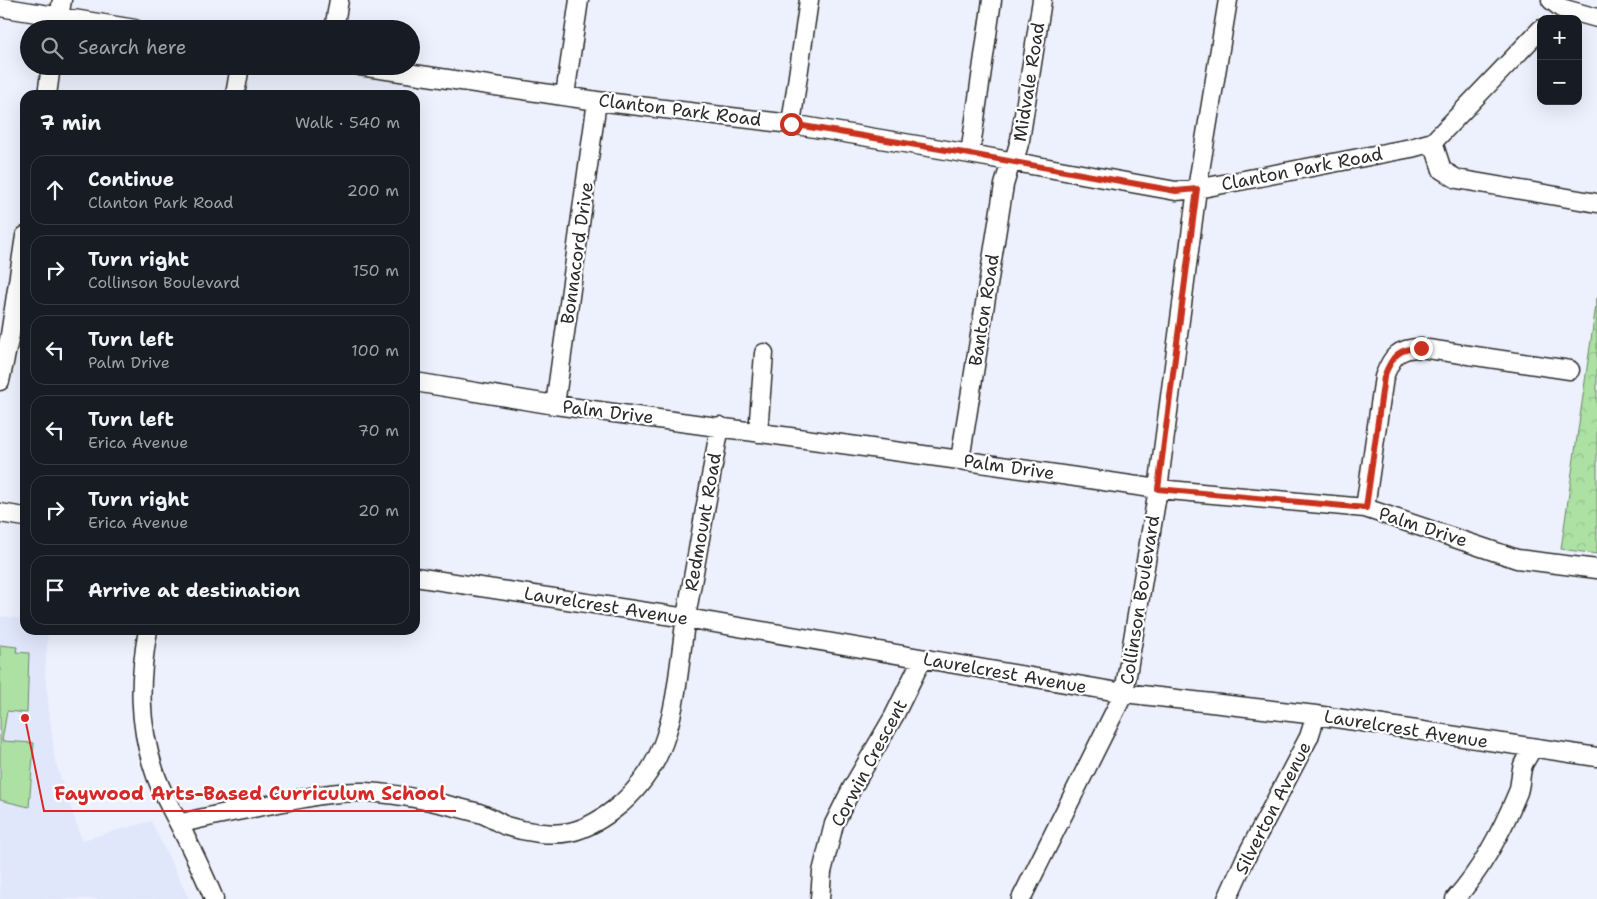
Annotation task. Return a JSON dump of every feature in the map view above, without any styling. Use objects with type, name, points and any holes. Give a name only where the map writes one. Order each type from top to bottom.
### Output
[{"type":"street","points":[[336,20],[339,0]]},
{"type":"street","points":[[564,95],[579,0]]},
{"type":"street","points":[[791,124],[809,0]]},
{"type":"street","points":[[970,154],[992,0]]},
{"type":"street","name":"Midvale Road","points":[[1011,161],[1016,154],[1020,140],[1042,0]]},
{"type":"street","name":"Collinson Boulevard","points":[[1021,899],[1124,693],[1158,489],[1197,189],[1228,0]]},
{"type":"street","points":[[0,7],[86,20]]},
{"type":"street","points":[[1557,7],[1597,18]]},
{"type":"street","points":[[1537,32],[1433,142],[1442,170],[1457,179],[1597,203]]},
{"type":"street","points":[[48,90],[50,75]]},
{"type":"street","points":[[236,90],[238,75]]},
{"type":"street","name":"Clanton Park Road","points":[[420,75],[598,100],[791,124],[1176,191],[1197,189],[1411,148],[1433,142]]},
{"type":"street","name":"Bonnacord Drive","points":[[556,405],[598,100]]},
{"type":"street","name":"Banton Road","points":[[960,460],[1004,185],[1011,161]]},
{"type":"street","points":[[0,381],[5,363],[20,268]]},
{"type":"street","points":[[1366,508],[1384,377],[1390,362],[1398,353],[1408,348],[1421,348],[1570,370]]},
{"type":"street","points":[[758,433],[764,353]]},
{"type":"street","name":"Palm Drive","points":[[420,383],[556,405],[720,426],[758,433],[1158,489],[1366,508],[1518,559],[1597,569]]},
{"type":"street","name":"Redmount Road","points":[[179,824],[330,793],[364,792],[422,798],[482,814],[505,825],[549,833],[570,832],[615,809],[631,794],[657,760],[666,735],[720,426]]},
{"type":"street","points":[[0,513],[20,516]]},
{"type":"street","name":"Laurelcrest Avenue","points":[[420,578],[686,618],[1124,693],[1316,715],[1597,758]]},
{"type":"street","points":[[147,635],[144,652],[141,706],[145,734],[154,771],[205,876],[214,899]]},
{"type":"street","name":"Corwin Crescent","points":[[820,899],[822,872],[834,824],[852,788],[894,716],[922,659]]},
{"type":"street","name":"Silverton Avenue","points":[[1227,899],[1245,859],[1309,737],[1316,715]]},
{"type":"street","points":[[1455,899],[1486,860],[1513,805],[1522,782],[1523,765],[1532,748]]},
{"type":"shaded area","points":[[0,616],[20,618],[20,635],[48,635],[45,675],[55,761],[82,840],[151,821],[189,899],[0,899]]},
{"type":"green space","points":[[1597,298],[1597,554],[1561,549]]},
{"type":"green space","points":[[0,645],[17,647],[16,652],[29,653],[27,713],[7,711],[2,741],[34,743],[29,807],[0,800]]},
{"type":"place","name":"Faywood Arts-Based Curriculum School","points":[[25,718]]},
{"type":"route","points":[[791,124],[1176,191],[1197,189],[1158,489],[1366,508],[1384,377],[1390,362],[1398,353],[1408,348],[1421,348]]}]
